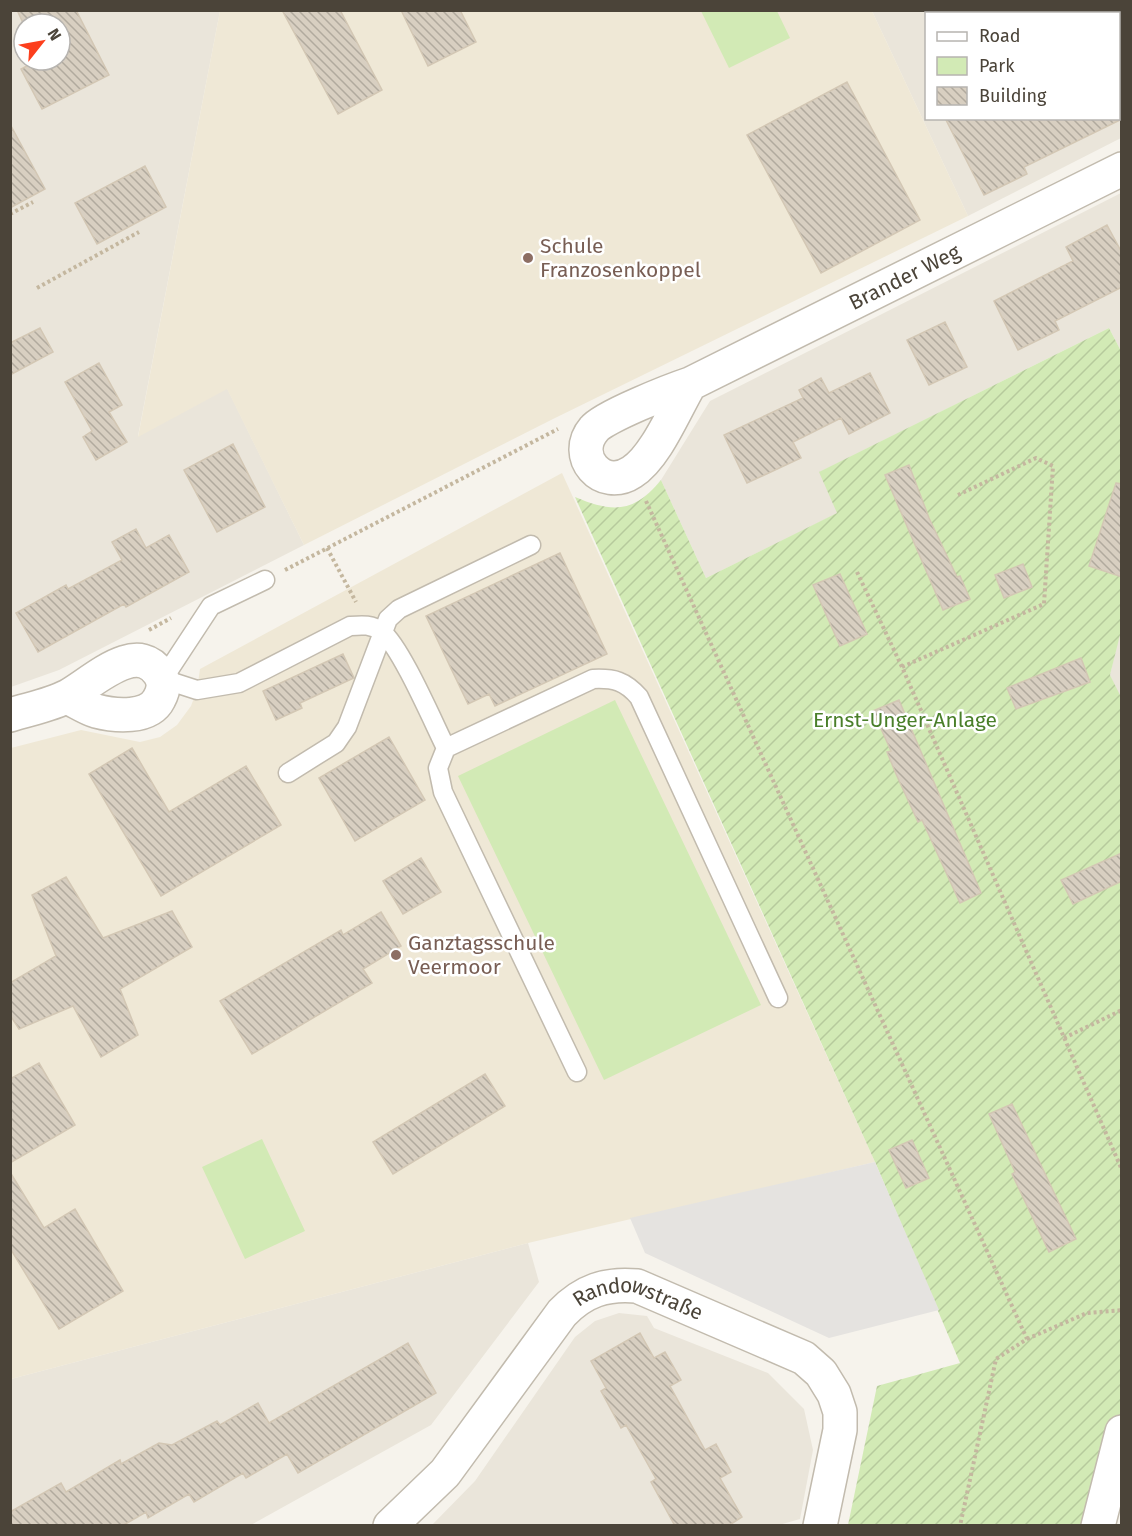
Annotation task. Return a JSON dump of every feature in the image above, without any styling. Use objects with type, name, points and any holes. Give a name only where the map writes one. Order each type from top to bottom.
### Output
[{"type":"street","name":"Brander Weg","points":[[594,428],[656,396],[690,384],[1122,169]]},
{"type":"street","points":[[594,428],[585,446],[587,462],[599,476],[616,479],[633,472],[650,454],[690,384]]},
{"type":"street","points":[[10,715],[67,696],[93,678],[122,664],[138,660],[154,665],[163,679],[163,692],[157,703],[137,714],[96,711],[67,696]]},
{"type":"street","name":"Randowstraße","points":[[390,1526],[445,1473],[562,1313],[576,1299],[596,1289],[618,1284],[637,1286],[745,1332],[804,1358],[821,1373],[834,1394],[840,1412],[840,1430],[820,1526]]},
{"type":"street","points":[[1098,1526],[1122,1432]]},
{"type":"lane","points":[[265,580],[211,606],[176,664],[163,679],[197,690],[239,683],[350,626],[374,628],[399,609],[531,545]]},
{"type":"lane","points":[[374,628],[396,650],[446,748]]},
{"type":"lane","points":[[288,773],[336,743],[347,727],[374,628]]},
{"type":"lane","points":[[577,1072],[443,792],[438,768],[446,748],[593,679],[611,678],[627,684],[639,697],[778,998]]},
{"type":"path","points":[[10,214],[33,202]]},
{"type":"path","points":[[37,288],[139,232]]},
{"type":"path","points":[[265,580],[555,429],[594,428]]},
{"type":"path","points":[[902,667],[1044,604],[1053,466],[1036,458],[958,495]]},
{"type":"path","points":[[633,472],[1027,1338]]},
{"type":"path","points":[[327,548],[374,628]]},
{"type":"path","points":[[857,572],[902,667],[1122,1170]]},
{"type":"path","points":[[1064,1038],[1122,1010]]},
{"type":"path","points":[[960,1526],[996,1359],[1027,1338],[1087,1313],[1122,1310]]},
{"type":"shaded area","points":[[10,11],[220,11],[138,436],[227,388],[304,545],[59,670],[11,687]]},
{"type":"shaded area","name":"Schule Franzosenkoppel","points":[[220,11],[872,11],[968,216],[553,419],[304,545],[227,389],[138,437]]},
{"type":"shaded area","points":[[872,11],[1121,11],[1121,138],[968,216]]},
{"type":"shaded area","points":[[1121,193],[1121,351],[1109,328],[820,472],[838,513],[706,578],[661,480],[710,401]]},
{"type":"shaded area","name":"Ganztagsschule Veermoor","points":[[562,473],[875,1162],[528,1243],[11,1379],[11,748],[81,730],[140,742],[160,737],[177,725],[191,706],[197,690],[200,669]]},
{"type":"shaded area","points":[[1121,627],[1121,699],[1110,675]]},
{"type":"shaded area","points":[[875,1162],[939,1310],[829,1338],[645,1253],[630,1218]]},
{"type":"shaded area","points":[[528,1243],[539,1282],[431,1425],[251,1525],[11,1526],[11,1379]]},
{"type":"shaded area","points":[[619,1313],[647,1316],[654,1328],[768,1373],[804,1409],[813,1450],[800,1519],[779,1525],[431,1526],[475,1481],[575,1337],[595,1321]]},
{"type":"green space","points":[[701,11],[777,11],[790,38],[729,68]]},
{"type":"green space","name":"Ernst-Unger-Anlage","points":[[1109,328],[1121,351],[1122,627],[1110,675],[1122,699],[1122,1451],[1103,1525],[848,1525],[877,1386],[960,1363],[875,1162],[575,497],[601,506],[622,507],[642,499],[661,480],[706,578],[837,513],[819,472]]},
{"type":"green space","points":[[615,700],[761,1005],[604,1080],[458,776]]},
{"type":"green space","points":[[262,1139],[305,1231],[245,1259],[202,1167]]},
{"type":"building","points":[[17,10],[76,10],[109,75],[42,109],[23,72],[72,72],[72,12],[18,12]]},
{"type":"building","points":[[282,10],[340,10],[382,90],[338,114]]},
{"type":"building","points":[[401,10],[460,10],[476,42],[428,66]]},
{"type":"building","points":[[847,82],[920,220],[821,273],[747,135]]},
{"type":"building","points":[[946,120],[1120,120],[1024,167],[1027,174],[984,195]]},
{"type":"building","points":[[10,124],[45,189],[10,208]]},
{"type":"building","points":[[145,166],[166,207],[97,244],[75,203]]},
{"type":"building","points":[[1107,225],[1122,253],[1122,287],[1055,321],[1059,330],[1018,350],[994,301],[1073,261],[1066,247]]},
{"type":"building","points":[[945,322],[967,367],[929,385],[907,340]]},
{"type":"building","points":[[40,328],[53,352],[10,375],[10,343]]},
{"type":"building","points":[[99,363],[122,405],[109,412],[127,442],[96,460],[83,437],[92,431],[65,382]]},
{"type":"building","points":[[870,373],[890,413],[849,434],[841,418],[793,442],[801,458],[747,483],[724,435],[803,398],[799,390],[821,378],[829,393]]},
{"type":"building","points":[[233,444],[265,507],[217,532],[184,470]]},
{"type":"building","points":[[909,465],[929,518],[970,599],[943,610],[885,475]]},
{"type":"building","points":[[1116,483],[1122,484],[1122,577],[1089,566]]},
{"type":"building","points":[[136,529],[146,548],[169,535],[189,572],[126,607],[124,604],[38,652],[16,613],[66,585],[68,589],[122,560],[112,542]]},
{"type":"building","points":[[560,553],[607,654],[495,706],[489,694],[468,704],[426,616]]},
{"type":"building","points":[[1023,564],[1032,587],[1004,598],[995,575]]},
{"type":"building","points":[[840,574],[867,634],[840,646],[813,585]]},
{"type":"building","points":[[343,654],[354,678],[300,703],[302,708],[276,720],[263,691]]},
{"type":"building","points":[[1081,658],[1090,682],[1016,709],[1007,688]]},
{"type":"building","points":[[899,700],[981,893],[960,903],[922,820],[918,822],[896,774],[887,752],[891,751],[873,711]]},
{"type":"building","points":[[389,737],[425,800],[355,841],[319,778]]},
{"type":"building","points":[[132,748],[169,812],[246,766],[281,825],[161,896],[89,774]]},
{"type":"building","points":[[1122,853],[1122,881],[1073,904],[1061,880]]},
{"type":"building","points":[[421,858],[441,892],[403,914],[383,881]]},
{"type":"building","points":[[66,877],[103,938],[172,911],[192,947],[120,989],[138,1035],[101,1057],[73,1006],[19,1029],[10,1015],[10,983],[56,956],[32,895]]},
{"type":"building","points":[[381,912],[401,946],[363,969],[372,983],[252,1054],[220,1001],[341,930],[343,935]]},
{"type":"building","points":[[39,1063],[75,1125],[10,1163],[10,1079]]},
{"type":"building","points":[[485,1074],[505,1106],[393,1174],[373,1142]]},
{"type":"building","points":[[1012,1104],[1076,1239],[1049,1252],[1012,1174],[1015,1172],[989,1114]]},
{"type":"building","points":[[912,1140],[929,1178],[906,1188],[889,1150]]},
{"type":"building","points":[[10,1172],[44,1228],[75,1209],[123,1291],[59,1329],[10,1248]]},
{"type":"building","points":[[640,1333],[654,1358],[665,1352],[681,1380],[670,1386],[705,1450],[716,1444],[731,1472],[720,1478],[742,1517],[728,1526],[675,1526],[651,1482],[656,1479],[626,1425],[621,1428],[601,1391],[606,1388],[591,1361]]},
{"type":"building","points":[[408,1343],[436,1393],[298,1473],[287,1454],[246,1478],[243,1473],[194,1502],[189,1494],[148,1518],[146,1512],[122,1526],[10,1526],[10,1512],[61,1483],[66,1492],[120,1460],[121,1464],[159,1443],[172,1445],[217,1421],[220,1425],[258,1403],[269,1423]]},
{"type":"place","name":"Schule Franzosenkoppel","points":[[528,258]]},
{"type":"place","name":"Ganztagsschule Veermoor","points":[[396,955]]}]
